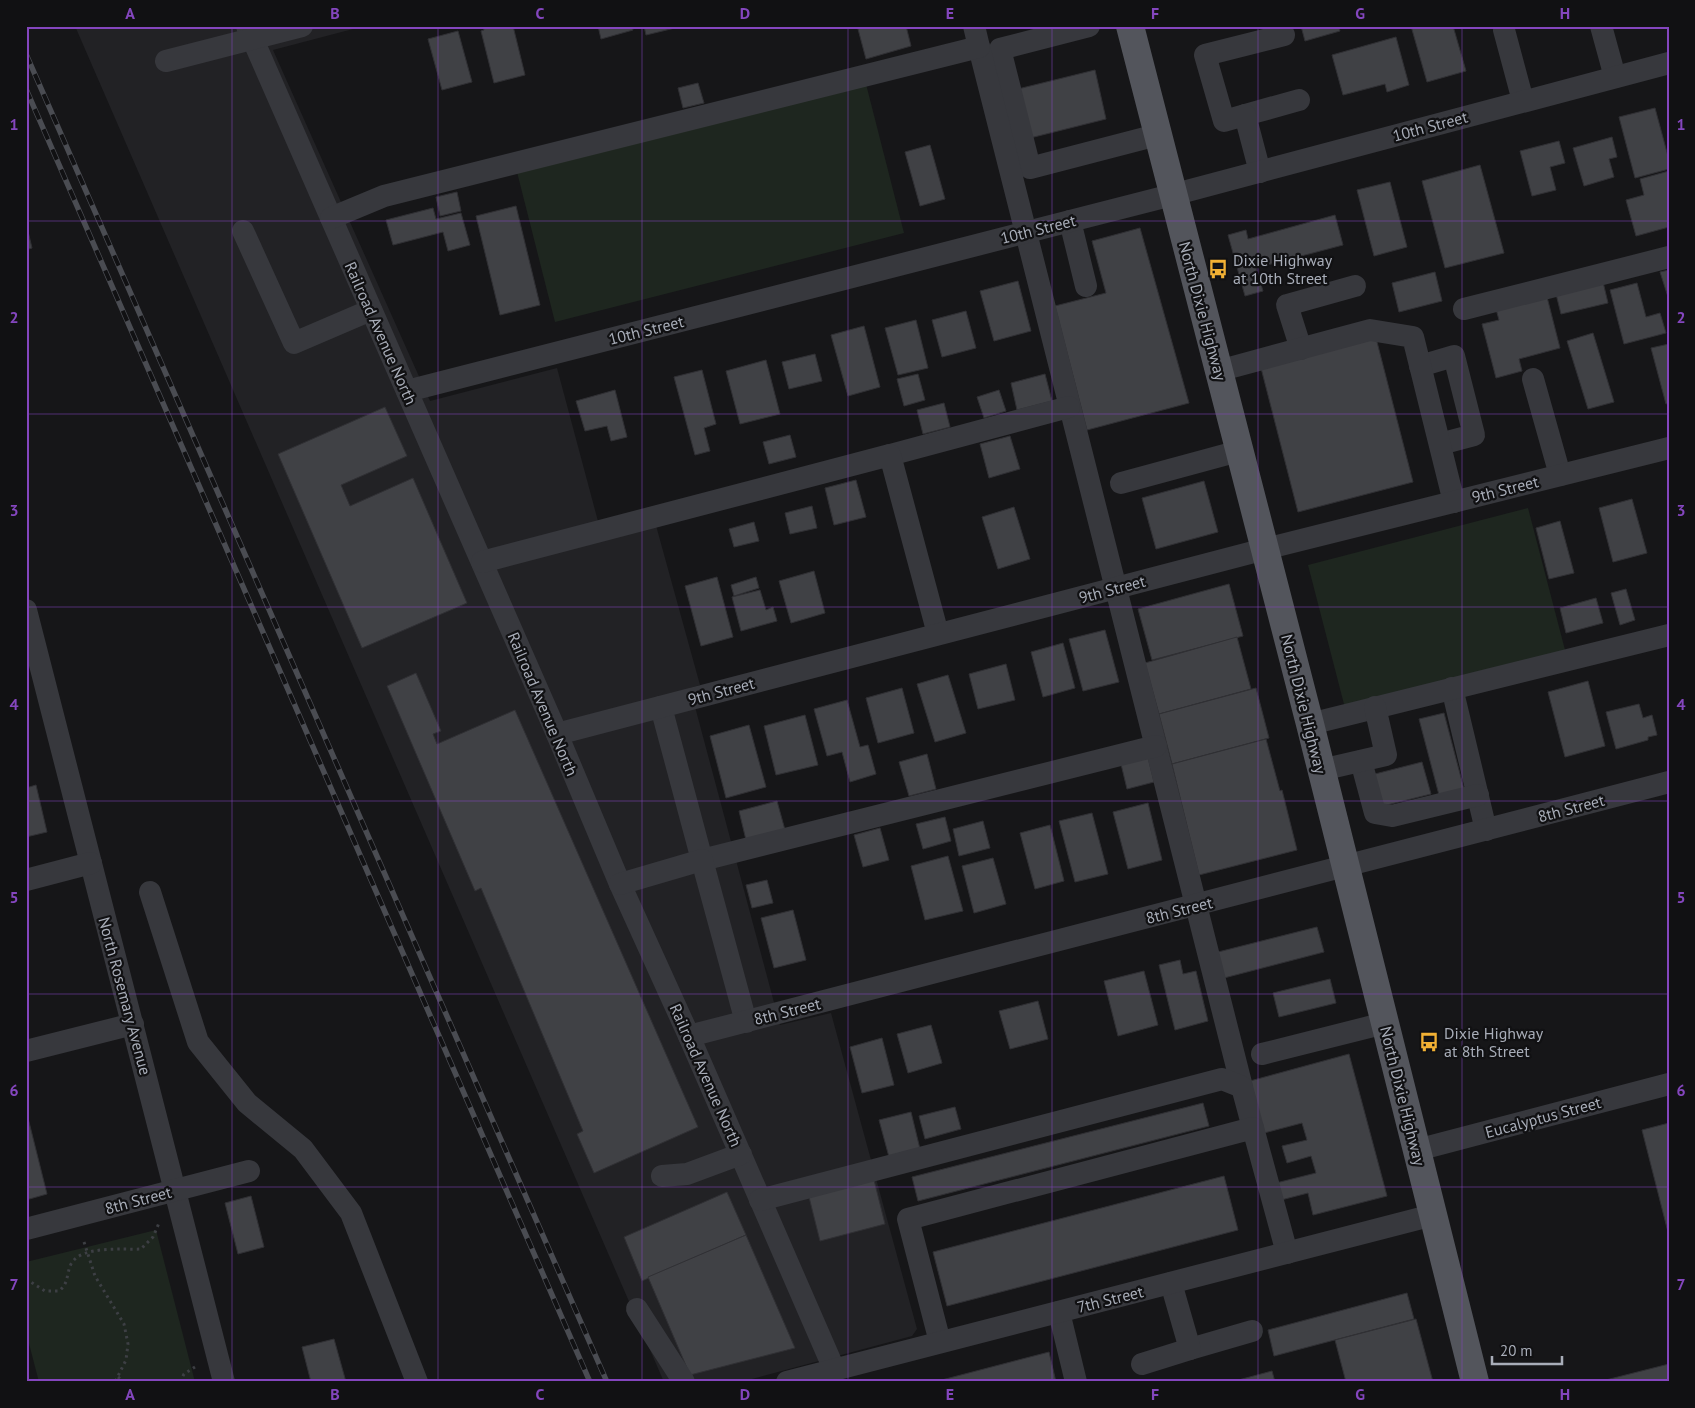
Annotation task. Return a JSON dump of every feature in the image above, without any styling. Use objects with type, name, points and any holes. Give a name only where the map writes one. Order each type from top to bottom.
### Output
[{"type":"main road","name":"North Dixie Highway","points":[[1130,26],[1172,195],[1310,724],[1475,1382]]},
{"type":"street","points":[[166,61],[250,32],[302,26]]},
{"type":"street","points":[[994,66],[1000,49],[1090,26]]},
{"type":"street","points":[[1601,26],[1615,77]]},
{"type":"street","points":[[1504,30],[1523,101]]},
{"type":"street","name":"Railroad Avenue North","points":[[250,32],[557,734],[620,884],[741,1154],[834,1370]]},
{"type":"street","points":[[1284,35],[1205,54],[1224,121],[1299,100]]},
{"type":"street","points":[[331,218],[384,196],[977,37],[994,66],[1021,170],[1027,232],[1069,407],[1198,905],[1242,1087],[1287,1253]]},
{"type":"street","name":"10th Street","points":[[407,391],[1172,195],[1669,63]]},
{"type":"street","points":[[1245,115],[1260,172]]},
{"type":"street","points":[[1021,170],[1157,135]]},
{"type":"street","points":[[1070,221],[1086,286]]},
{"type":"street","points":[[243,231],[294,343],[371,310]]},
{"type":"street","points":[[1464,309],[1669,257]]},
{"type":"street","points":[[1301,349],[1287,305],[1355,286]]},
{"type":"street","points":[[1218,371],[1370,330],[1413,337],[1454,502]]},
{"type":"street","points":[[1420,366],[1454,356],[1474,435],[1440,444]]},
{"type":"street","points":[[1533,379],[1560,475]]},
{"type":"street","points":[[482,562],[1069,407]]},
{"type":"street","name":"9th Street","points":[[557,734],[1264,549],[1669,448]]},
{"type":"street","points":[[1121,483],[1239,451]]},
{"type":"street","points":[[890,455],[938,634]]},
{"type":"street","name":"North Rosemary Avenue","points":[[26,610],[224,1382]]},
{"type":"street","points":[[1310,724],[1669,635]]},
{"type":"street","points":[[1452,688],[1486,830]]},
{"type":"street","points":[[661,707],[746,1022]]},
{"type":"street","points":[[1321,770],[1386,755],[1375,707]]},
{"type":"street","points":[[620,884],[702,860],[1156,746]]},
{"type":"street","points":[[1361,761],[1375,813],[1392,816],[1478,795]]},
{"type":"street","name":"8th Street","points":[[689,1036],[1669,782]]},
{"type":"street","points":[[1427,807],[1437,843]]},
{"type":"street","points":[[26,880],[91,863]]},
{"type":"street","points":[[150,892],[198,1042],[247,1103],[303,1149],[351,1213],[417,1382]]},
{"type":"street","points":[[1262,1054],[1385,1023]]},
{"type":"street","points":[[26,1051],[133,1024]]},
{"type":"street","points":[[760,1200],[1222,1080],[1242,1087]]},
{"type":"street","name":"Eucalyptus Street","points":[[1417,1150],[1669,1084]]},
{"type":"street","points":[[940,1342],[908,1220],[1253,1128]]},
{"type":"street","points":[[662,1176],[687,1174],[741,1154]]},
{"type":"street","name":"8th Street","points":[[26,1229],[249,1171]]},
{"type":"street","name":"7th Street","points":[[799,1380],[1433,1216]]},
{"type":"street","points":[[1171,1283],[1190,1350]]},
{"type":"street","points":[[638,1309],[684,1382]]},
{"type":"street","points":[[1058,1312],[1076,1382]]},
{"type":"street","points":[[1142,1364],[1252,1331]]},
{"type":"path","points":[[26,1279],[45,1291],[58,1291],[68,1280],[72,1263],[77,1258],[114,1247],[141,1249],[153,1237],[159,1223]]},
{"type":"path","points":[[84,1242],[103,1292],[115,1307],[124,1324],[128,1344],[126,1360],[115,1382]]},
{"type":"path","points":[[180,1382],[184,1374],[195,1366]]},
{"type":"path","points":[[118,1377],[124,1382]]},
{"type":"shaded area","points":[[75,26],[353,26],[353,29],[273,50],[430,401],[557,368],[599,525],[652,511],[700,685],[690,688],[780,1025],[831,1013],[917,1329],[912,1336],[741,1382],[664,1382]]},
{"type":"shaded area","points":[[866,84],[904,233],[555,322],[517,172]]},
{"type":"shaded area","points":[[1528,508],[1565,650],[1345,708],[1308,565]]},
{"type":"shaded area","points":[[156,1230],[195,1382],[39,1382],[26,1332],[26,1262]]},
{"type":"building","points":[[483,26],[513,26],[525,75],[494,83],[481,31],[484,30]]},
{"type":"building","points":[[598,26],[632,26],[633,30],[601,39]]},
{"type":"building","points":[[644,26],[679,26],[679,27],[646,35]]},
{"type":"building","points":[[869,26],[906,26],[911,46],[866,59],[858,29]]},
{"type":"building","points":[[1301,26],[1338,26],[1340,31],[1305,41]]},
{"type":"building","points":[[1411,26],[1453,26],[1466,71],[1427,82]]},
{"type":"building","points":[[458,31],[472,82],[442,90],[428,39]]},
{"type":"building","points":[[1396,37],[1409,85],[1387,92],[1385,84],[1343,95],[1332,55]]},
{"type":"building","points":[[1095,70],[1106,119],[1030,138],[1018,89]]},
{"type":"building","points":[[698,83],[704,103],[683,108],[678,88]]},
{"type":"building","points":[[1655,108],[1669,160],[1669,169],[1635,178],[1619,117]]},
{"type":"building","points":[[1612,137],[1617,157],[1609,159],[1614,177],[1584,186],[1573,148]]},
{"type":"building","points":[[1559,141],[1565,163],[1550,167],[1556,190],[1532,196],[1520,151]]},
{"type":"building","points":[[930,145],[945,199],[920,206],[905,152]]},
{"type":"building","points":[[1480,165],[1504,253],[1445,268],[1422,181]]},
{"type":"building","points":[[1669,171],[1669,227],[1636,236],[1626,200],[1644,195],[1640,179]]},
{"type":"building","points":[[1390,182],[1407,247],[1374,256],[1357,190]]},
{"type":"building","points":[[457,192],[461,211],[440,216],[436,197]]},
{"type":"building","points":[[516,206],[540,305],[500,315],[476,216]]},
{"type":"building","points":[[433,208],[436,219],[461,213],[470,245],[448,251],[443,232],[393,245],[386,220]]},
{"type":"building","points":[[1335,215],[1343,245],[1256,268],[1263,291],[1245,296],[1228,235],[1246,230],[1248,239]]},
{"type":"building","points":[[26,223],[32,248],[26,250]]},
{"type":"building","points":[[1140,228],[1189,403],[1087,430],[1055,306],[1106,293],[1092,241]]},
{"type":"building","points":[[1669,270],[1669,300],[1660,272]]},
{"type":"building","points":[[1435,272],[1442,301],[1399,312],[1392,283]]},
{"type":"building","points":[[1018,281],[1031,331],[994,341],[980,291]]},
{"type":"building","points":[[1603,282],[1608,303],[1561,314],[1556,294]]},
{"type":"building","points":[[1637,283],[1646,317],[1660,313],[1666,333],[1624,344],[1610,290]]},
{"type":"building","points":[[1547,297],[1560,348],[1519,359],[1522,371],[1496,378],[1482,324],[1499,320],[1496,309]]},
{"type":"building","points":[[966,311],[976,348],[942,357],[932,320]]},
{"type":"building","points":[[916,320],[928,368],[898,375],[885,328]]},
{"type":"building","points":[[864,326],[880,387],[848,396],[831,335]]},
{"type":"building","points":[[1593,333],[1614,402],[1588,409],[1567,341]]},
{"type":"building","points":[[1376,338],[1413,482],[1298,512],[1261,368]]},
{"type":"building","points":[[1669,344],[1669,403],[1666,404],[1651,348]]},
{"type":"building","points":[[815,354],[822,381],[789,389],[782,362]]},
{"type":"building","points":[[766,360],[780,414],[740,424],[726,371]]},
{"type":"building","points":[[702,370],[716,424],[704,428],[710,451],[695,455],[674,377]]},
{"type":"building","points":[[918,374],[925,400],[904,406],[897,379]]},
{"type":"building","points":[[1045,374],[1052,401],[1017,410],[1011,383]]},
{"type":"building","points":[[615,390],[627,437],[611,441],[607,426],[585,431],[576,401]]},
{"type":"building","points":[[999,390],[1006,411],[984,418],[977,397]]},
{"type":"building","points":[[944,403],[950,427],[923,434],[917,410]]},
{"type":"building","points":[[385,407],[407,456],[341,485],[350,506],[413,478],[467,603],[362,648],[278,454]]},
{"type":"building","points":[[790,435],[796,457],[769,464],[763,442]]},
{"type":"building","points":[[1010,436],[1020,469],[989,478],[980,444]]},
{"type":"building","points":[[856,480],[866,517],[834,525],[825,488]]},
{"type":"building","points":[[1204,481],[1218,532],[1156,549],[1142,498]]},
{"type":"building","points":[[1632,499],[1647,553],[1613,562],[1599,508]]},
{"type":"building","points":[[812,506],[817,528],[790,534],[785,513]]},
{"type":"building","points":[[1014,507],[1030,559],[998,569],[982,517]]},
{"type":"building","points":[[1560,521],[1574,573],[1549,579],[1536,528]]},
{"type":"building","points":[[754,522],[759,541],[734,547],[729,529]]},
{"type":"building","points":[[814,571],[825,613],[791,623],[779,581]]},
{"type":"building","points":[[717,577],[733,637],[701,646],[685,586]]},
{"type":"building","points":[[756,577],[759,588],[734,596],[731,585]]},
{"type":"building","points":[[1229,584],[1243,636],[1152,660],[1138,609]]},
{"type":"building","points":[[1626,589],[1635,620],[1620,625],[1611,593]]},
{"type":"building","points":[[760,590],[766,610],[773,607],[777,621],[741,631],[732,597]]},
{"type":"building","points":[[1596,598],[1603,623],[1566,633],[1560,608]]},
{"type":"building","points":[[1105,630],[1119,682],[1083,691],[1069,639]]},
{"type":"building","points":[[1237,637],[1251,689],[1159,714],[1145,663]]},
{"type":"building","points":[[1063,643],[1075,688],[1043,697],[1031,652]]},
{"type":"building","points":[[1006,664],[1015,700],[978,709],[969,674]]},
{"type":"building","points":[[416,673],[441,731],[433,734],[437,744],[515,710],[698,1127],[594,1173],[577,1134],[583,1131],[481,888],[475,891],[387,686]]},
{"type":"building","points":[[948,675],[966,733],[935,742],[917,684]]},
{"type":"building","points":[[1588,681],[1605,746],[1565,757],[1548,692]]},
{"type":"building","points":[[902,688],[914,733],[878,743],[866,698]]},
{"type":"building","points":[[1256,688],[1269,738],[1172,764],[1159,714]]},
{"type":"building","points":[[847,700],[860,747],[868,745],[876,774],[850,782],[842,752],[827,756],[814,709]]},
{"type":"building","points":[[1639,704],[1643,718],[1652,715],[1657,735],[1648,737],[1648,740],[1616,749],[1606,712]]},
{"type":"building","points":[[1444,713],[1464,789],[1439,795],[1419,719]]},
{"type":"building","points":[[805,715],[818,765],[776,775],[764,726]]},
{"type":"building","points":[[749,725],[766,787],[726,798],[710,736]]},
{"type":"building","points":[[1266,739],[1280,791],[1282,790],[1297,850],[1199,875],[1172,764]]},
{"type":"building","points":[[927,754],[936,789],[909,796],[899,762]]},
{"type":"building","points":[[1148,757],[1154,782],[1127,789],[1121,764]]},
{"type":"building","points":[[1422,762],[1431,794],[1379,807],[1371,775]]},
{"type":"building","points":[[36,785],[47,832],[26,837],[26,788]]},
{"type":"building","points":[[777,801],[785,830],[746,840],[739,811]]},
{"type":"building","points":[[1148,803],[1162,860],[1128,869],[1113,812]]},
{"type":"building","points":[[1092,813],[1108,874],[1075,882],[1059,821]]},
{"type":"building","points":[[945,817],[951,841],[923,849],[916,824]]},
{"type":"building","points":[[983,821],[990,848],[959,856],[953,829]]},
{"type":"building","points":[[1050,825],[1064,881],[1035,889],[1020,833]]},
{"type":"building","points":[[880,828],[889,860],[863,867],[854,835]]},
{"type":"building","points":[[948,856],[963,911],[925,920],[911,866]]},
{"type":"building","points":[[993,858],[1006,904],[974,913],[962,866]]},
{"type":"building","points":[[767,880],[773,903],[752,908],[746,885]]},
{"type":"building","points":[[793,910],[806,960],[774,968],[761,918]]},
{"type":"building","points":[[1317,927],[1324,952],[1224,978],[1218,952]]},
{"type":"building","points":[[1180,960],[1183,974],[1196,971],[1208,1021],[1175,1030],[1159,965]]},
{"type":"building","points":[[1144,971],[1158,1025],[1118,1036],[1104,981]]},
{"type":"building","points":[[1330,979],[1336,1003],[1279,1017],[1273,993]]},
{"type":"building","points":[[1038,1001],[1048,1039],[1010,1049],[999,1011]]},
{"type":"building","points":[[931,1025],[942,1063],[908,1073],[897,1034]]},
{"type":"building","points":[[882,1038],[894,1085],[862,1093],[850,1047]]},
{"type":"building","points":[[1349,1054],[1387,1196],[1313,1215],[1308,1193],[1281,1200],[1276,1183],[1316,1173],[1311,1156],[1287,1163],[1282,1146],[1307,1140],[1302,1123],[1264,1133],[1250,1081]]},
{"type":"building","points":[[1203,1103],[1209,1126],[918,1201],[912,1177]]},
{"type":"building","points":[[955,1107],[961,1129],[925,1139],[919,1116]]},
{"type":"building","points":[[26,1110],[47,1194],[26,1200]]},
{"type":"building","points":[[911,1112],[920,1149],[889,1157],[879,1120]]},
{"type":"building","points":[[1669,1123],[1669,1236],[1642,1130]]},
{"type":"building","points":[[1224,1176],[1238,1230],[947,1306],[933,1252]]},
{"type":"building","points":[[874,1180],[885,1224],[820,1241],[809,1197]]},
{"type":"building","points":[[727,1192],[746,1235],[642,1281],[624,1237]]},
{"type":"building","points":[[251,1196],[264,1247],[238,1254],[225,1203]]},
{"type":"building","points":[[746,1235],[795,1348],[690,1375],[648,1277]]},
{"type":"building","points":[[1407,1293],[1414,1319],[1274,1356],[1268,1330]]},
{"type":"building","points":[[1416,1319],[1433,1382],[1346,1382],[1335,1340]]},
{"type":"building","points":[[334,1339],[346,1382],[311,1382],[302,1347]]},
{"type":"building","points":[[1049,1352],[1056,1382],[934,1382]]},
{"type":"building","points":[[1669,1364],[1669,1382],[1598,1382]]},
{"type":"building","points":[[1272,1371],[1275,1382],[1231,1382]]},
{"type":"railway","points":[[26,54],[607,1382]]},
{"type":"railway","points":[[26,89],[590,1382]]},
{"type":"place","name":"Dixie Highway at 10th Street","points":[[1218,269]]},
{"type":"place","name":"Dixie Highway at 8th Street","points":[[1429,1042]]}]
